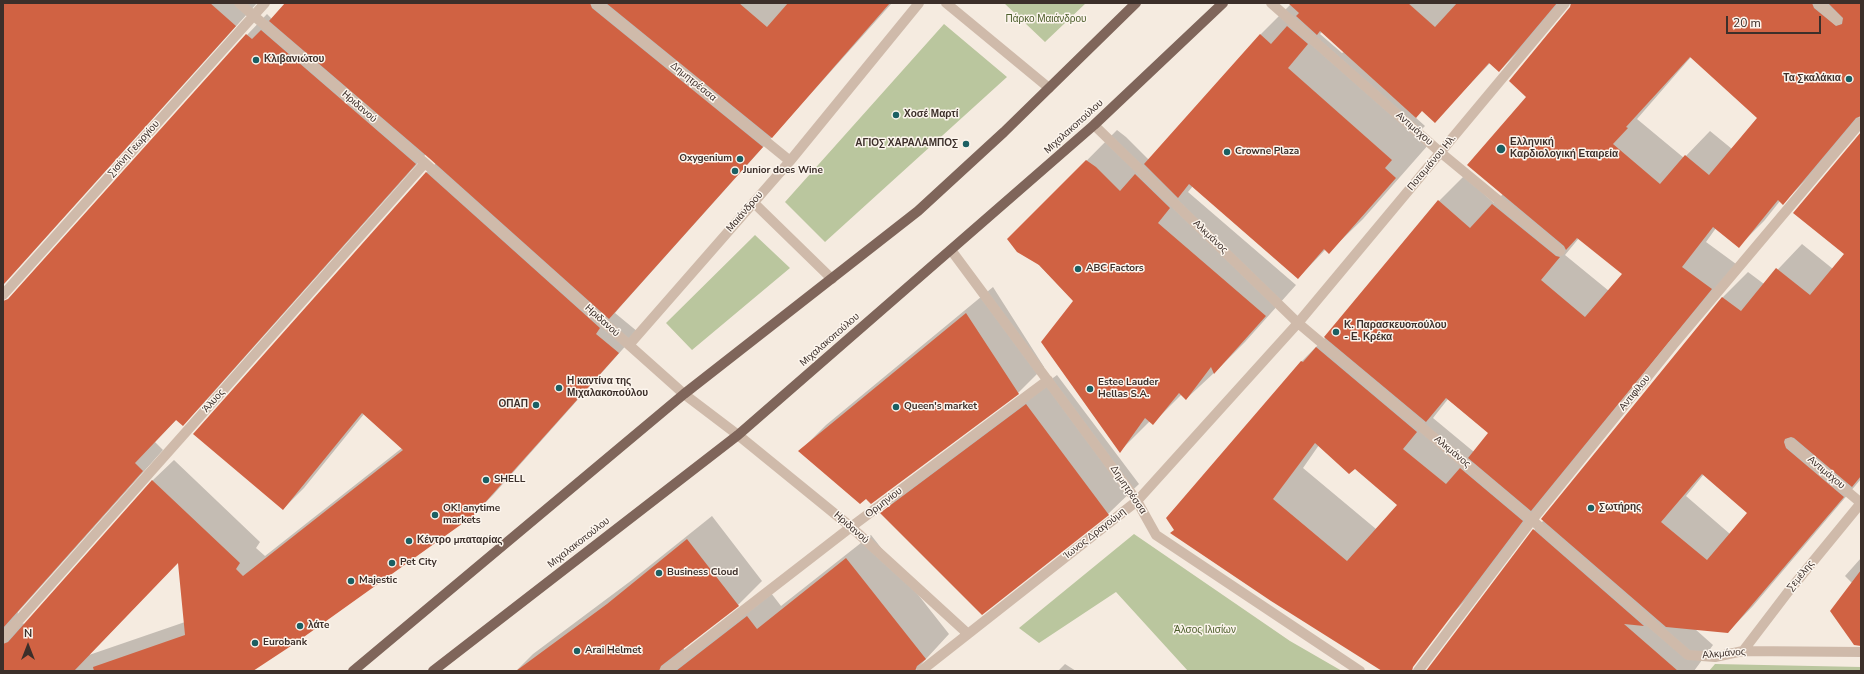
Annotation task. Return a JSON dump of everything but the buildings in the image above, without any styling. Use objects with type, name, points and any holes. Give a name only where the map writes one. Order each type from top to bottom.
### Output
[{"type":"main road","points":[[353,671],[684,394],[918,211],[1004,132],[1136,3]]},
{"type":"main road","name":"Μιχαλακοπούλου","points":[[433,671],[738,435],[1094,125],[1223,3]]},
{"type":"street","name":"Ηριδανού","points":[[239,3],[425,164],[684,394],[738,435],[851,527],[968,634]]},
{"type":"street","name":"Σισίνη Γεωργίου","points":[[3,295],[265,3]]},
{"type":"street","name":"Δημητρέσσα","points":[[596,3],[790,161]]},
{"type":"street","name":"Μαιάνδρου","points":[[629,345],[790,161],[919,3]]},
{"type":"street","points":[[946,3],[1049,88]]},
{"type":"street","name":"Αντιμάχου","points":[[1271,3],[1440,152],[1560,251]]},
{"type":"street","name":"Ποταμιάνου Ηλ.","points":[[1298,323],[1565,3]]},
{"type":"street","points":[[1818,3],[1837,20]]},
{"type":"street","name":"Αντιφίλου","points":[[1418,671],[1532,520],[1678,339],[1861,122]]},
{"type":"street","name":"Αλκμάνος","points":[[1094,125],[1298,323],[1532,520],[1688,656],[1715,656],[1743,651],[1861,652]]},
{"type":"street","name":"Άλυος","points":[[3,638],[425,164]]},
{"type":"street","points":[[754,203],[832,279]]},
{"type":"street","name":"Δημητρέσσα","points":[[951,250],[1137,501],[1156,535],[1360,671]]},
{"type":"street","name":"Ίωνος Δραγούμη","points":[[921,671],[1137,501],[1298,323]]},
{"type":"street","name":"Ορμηνίου","points":[[665,671],[851,527],[1048,380]]},
{"type":"street","name":"Αντιμάχου","points":[[1790,443],[1861,503]]},
{"type":"street","name":"Σεμέλης","points":[[1743,651],[1788,592],[1861,503]]},
{"type":"green space","name":"Πάρκο Μαιάνδρου","points":[[1004,3],[1086,3],[1045,42]]},
{"type":"green space","points":[[944,24],[1007,77],[825,242],[785,202]]},
{"type":"green space","points":[[755,235],[790,268],[692,350],[666,323]]},
{"type":"green space","name":"Άλσος Ιλισίων","points":[[1134,534],[1290,641],[1342,671],[1188,671],[1116,592],[1039,643],[1019,628]]},
{"type":"green space","points":[[1715,664],[1861,667],[1861,671],[1709,671]]},
{"type":"place","name":"Κλιβανιώτου","points":[[256,60]]},
{"type":"place","name":"Τα Σκαλάκια","points":[[1849,79]]},
{"type":"place","name":"Χοσέ Μαρτί","points":[[896,115]]},
{"type":"place","name":"ΑΓΙΟΣ ΧΑΡΑΛΑΜΠΟΣ","points":[[966,144]]},
{"type":"place","name":"Ελληνική Καρδιολογική Εταιρεία","points":[[1501,149]]},
{"type":"place","name":"Crowne Plaza","points":[[1227,152]]},
{"type":"place","name":"Oxygenium","points":[[740,159]]},
{"type":"place","name":"Junior does Wine","points":[[735,171]]},
{"type":"place","name":"ABC Factors","points":[[1078,269]]},
{"type":"place","name":"Κ. Παρασκευοπούλου - Ε. Κρέκα","points":[[1336,332]]},
{"type":"place","name":"Η καντίνα της Μιχαλακοπούλου","points":[[559,388]]},
{"type":"place","name":"Estee Lauder Hellas S.A.","points":[[1090,389]]},
{"type":"place","name":"ΟΠΑΠ","points":[[536,405]]},
{"type":"place","name":"Queen's market","points":[[896,407]]},
{"type":"place","name":"SHELL","points":[[486,480]]},
{"type":"place","name":"Σωτήρης","points":[[1591,508]]},
{"type":"place","name":"OK! anytime markets","points":[[435,515]]},
{"type":"place","name":"Κέντρο μπαταρίας","points":[[409,541]]},
{"type":"place","name":"Pet City","points":[[392,563]]},
{"type":"place","name":"Business Cloud","points":[[659,573]]},
{"type":"place","name":"Majestic","points":[[351,581]]},
{"type":"place","name":"λάτe","points":[[300,626]]},
{"type":"place","name":"Eurobank","points":[[255,643]]},
{"type":"place","name":"Arai Helmet","points":[[577,651]]}]
